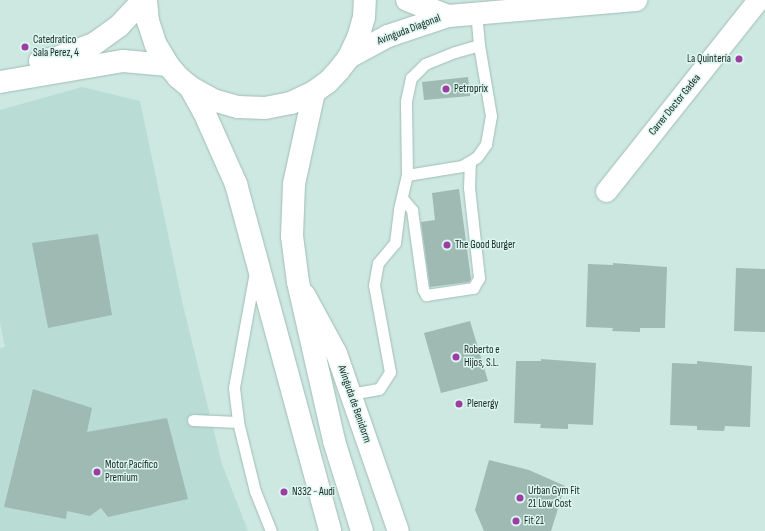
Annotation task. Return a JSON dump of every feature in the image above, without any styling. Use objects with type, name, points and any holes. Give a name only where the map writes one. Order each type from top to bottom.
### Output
[{"type":"main road","points":[[0,67],[56,58],[94,44],[120,26],[143,0]]},
{"type":"main road","points":[[146,0],[148,21],[156,45],[168,66],[190,87],[213,100],[238,107],[258,108],[291,103],[314,92],[328,82],[349,57],[358,38],[364,17],[365,0]]},
{"type":"main road","name":"Avinguda Diagonal","points":[[407,0],[448,16]]},
{"type":"main road","name":"Avinguda Diagonal","points":[[349,57],[388,36],[448,16],[636,0]]},
{"type":"main road","points":[[0,82],[123,60],[168,66]]},
{"type":"main road","points":[[190,87],[204,112],[236,184],[330,531]]},
{"type":"main road","points":[[314,92],[292,197],[292,236],[298,282],[334,441],[362,531]]},
{"type":"street","name":"Carrer Doctor Gadea","points":[[606,191],[758,0]]},
{"type":"street","name":"Avinguda de Benidorm","points":[[298,282],[336,353],[398,531]]},
{"type":"lane","points":[[407,175],[462,166],[477,157],[486,144],[491,116],[479,45],[476,13]]},
{"type":"lane","points":[[350,394],[379,389],[390,372],[374,285],[378,263],[395,243],[407,175],[406,101],[411,78],[425,64],[455,52],[479,45]]},
{"type":"lane","points":[[402,198],[412,210],[423,289],[426,295],[472,288],[479,278],[469,188],[470,162]]},
{"type":"lane","points":[[257,263],[234,388],[238,422],[255,491],[272,531]]},
{"type":"lane","points":[[193,420],[238,422]]},
{"type":"shaded area","points":[[82,87],[140,101],[182,301],[222,464],[248,531],[0,531],[0,348],[5,347],[0,323],[0,110]]},
{"type":"building","name":"Petroprix","points":[[468,77],[470,96],[424,100],[422,82]]},
{"type":"building","points":[[459,189],[471,279],[469,282],[430,287],[421,222],[435,220],[432,193]]},
{"type":"building","points":[[98,234],[112,315],[48,328],[32,243]]},
{"type":"building","points":[[613,263],[667,267],[665,328],[640,328],[640,332],[612,331],[613,328],[586,327],[588,264],[613,265]]},
{"type":"building","points":[[736,268],[765,269],[765,332],[734,331]]},
{"type":"building","name":"Roberto e Hijos, S.L.","points":[[470,321],[488,381],[441,393],[424,333]]},
{"type":"building","points":[[541,359],[596,363],[593,425],[568,424],[568,429],[540,428],[541,424],[514,423],[516,361],[541,361]]},
{"type":"building","points":[[697,361],[752,366],[750,427],[725,426],[724,431],[697,430],[697,426],[670,425],[672,363],[697,364]]},
{"type":"building","name":"Motor Pacífico Premium","points":[[33,389],[92,408],[87,432],[167,418],[188,499],[108,517],[101,508],[90,516],[67,511],[66,519],[4,507]]},
{"type":"building","name":"Urban Gym Fit 21 Low Cost","points":[[489,460],[529,470],[565,486],[551,531],[484,531],[475,510]]},
{"type":"place","name":"Catedratico Sala Perez, 4","points":[[25,47]]},
{"type":"place","name":"La Quintería","points":[[739,59]]},
{"type":"place","name":"Petroprix","points":[[446,89]]},
{"type":"place","name":"The Good Burger","points":[[447,245]]},
{"type":"place","name":"Roberto e Hijos, S.L.","points":[[456,357]]},
{"type":"place","name":"Plenergy","points":[[459,404]]},
{"type":"place","name":"Motor Pacífico Premium","points":[[97,472]]},
{"type":"place","name":"N332 - Audi","points":[[284,492]]},
{"type":"place","name":"Urban Gym Fit 21 Low Cost","points":[[520,498]]},
{"type":"place","name":"Fit 21","points":[[516,521]]}]
